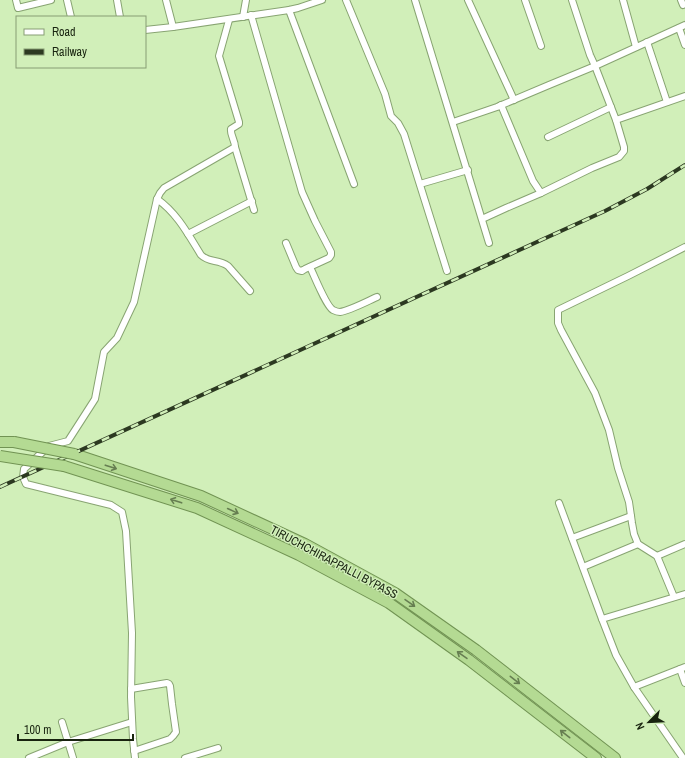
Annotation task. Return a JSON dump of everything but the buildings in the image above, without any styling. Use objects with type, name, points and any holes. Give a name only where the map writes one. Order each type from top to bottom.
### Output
[{"type":"highway","name":"TIRUCHCHIRAPPALLI BYPASS","points":[[0,442],[14,442],[74,454],[201,496],[305,544],[395,593],[476,650],[615,758]]},
{"type":"highway","name":"TIRUCHCHIRAPPALLI BYPASS","points":[[0,456],[64,466],[197,508],[299,555],[389,603],[469,660],[596,758]]},
{"type":"street","points":[[16,0],[18,8],[51,0]]},
{"type":"street","points":[[67,0],[71,16]]},
{"type":"street","points":[[117,0],[120,16]]},
{"type":"street","points":[[166,0],[173,27]]},
{"type":"street","points":[[243,17],[246,0]]},
{"type":"street","points":[[146,30],[229,20],[289,10],[314,1],[322,0]]},
{"type":"street","points":[[346,0],[385,94],[391,116],[398,123],[404,134],[448,271]]},
{"type":"street","points":[[415,0],[490,243]]},
{"type":"street","points":[[468,0],[514,100]]},
{"type":"street","points":[[525,0],[541,46]]},
{"type":"street","points":[[482,219],[619,157],[624,151],[616,120],[596,66],[590,55],[572,0]]},
{"type":"street","points":[[623,0],[636,47]]},
{"type":"street","points":[[289,10],[354,184]]},
{"type":"street","points":[[252,15],[302,192],[331,252],[331,256],[302,271],[298,270],[286,243]]},
{"type":"street","points":[[229,20],[219,56],[239,122],[239,124],[231,129],[231,132],[254,210]]},
{"type":"street","points":[[453,122],[514,100],[596,66],[682,27],[685,45]]},
{"type":"street","points":[[647,42],[667,102]]},
{"type":"street","points":[[616,120],[685,96]]},
{"type":"street","points":[[501,105],[533,181],[541,193]]},
{"type":"street","points":[[548,138],[611,107]]},
{"type":"street","points":[[136,758],[134,751],[132,722],[132,633],[126,531],[122,512],[112,505],[26,484],[23,477],[24,469],[49,446],[68,441],[95,399],[104,352],[117,338],[134,302],[157,199],[160,194],[164,188],[235,147]]},
{"type":"street","points":[[420,184],[468,170]]},
{"type":"street","points":[[157,199],[174,213],[204,258],[218,261],[228,266],[250,291]]},
{"type":"street","points":[[188,234],[252,201]]},
{"type":"street","points":[[674,597],[657,556],[638,544],[634,534],[628,496],[618,468],[609,430],[595,393],[558,323],[558,310],[685,247]]},
{"type":"street","points":[[310,267],[329,306],[333,310],[339,312],[347,310],[377,297]]},
{"type":"street","points":[[560,504],[616,655],[634,687],[682,758]]},
{"type":"street","points":[[572,538],[631,516]]},
{"type":"street","points":[[583,567],[638,544]]},
{"type":"street","points":[[657,556],[685,544]]},
{"type":"street","points":[[602,619],[685,594]]},
{"type":"street","points":[[634,687],[683,668],[685,683]]},
{"type":"street","points":[[131,689],[167,683],[169,684],[176,732],[170,738],[134,751]]},
{"type":"street","points":[[62,722],[73,758]]},
{"type":"street","points":[[29,758],[68,742],[132,722]]},
{"type":"street","points":[[184,758],[218,748]]},
{"type":"railway","points":[[0,487],[605,211],[647,189],[685,165]]}]
